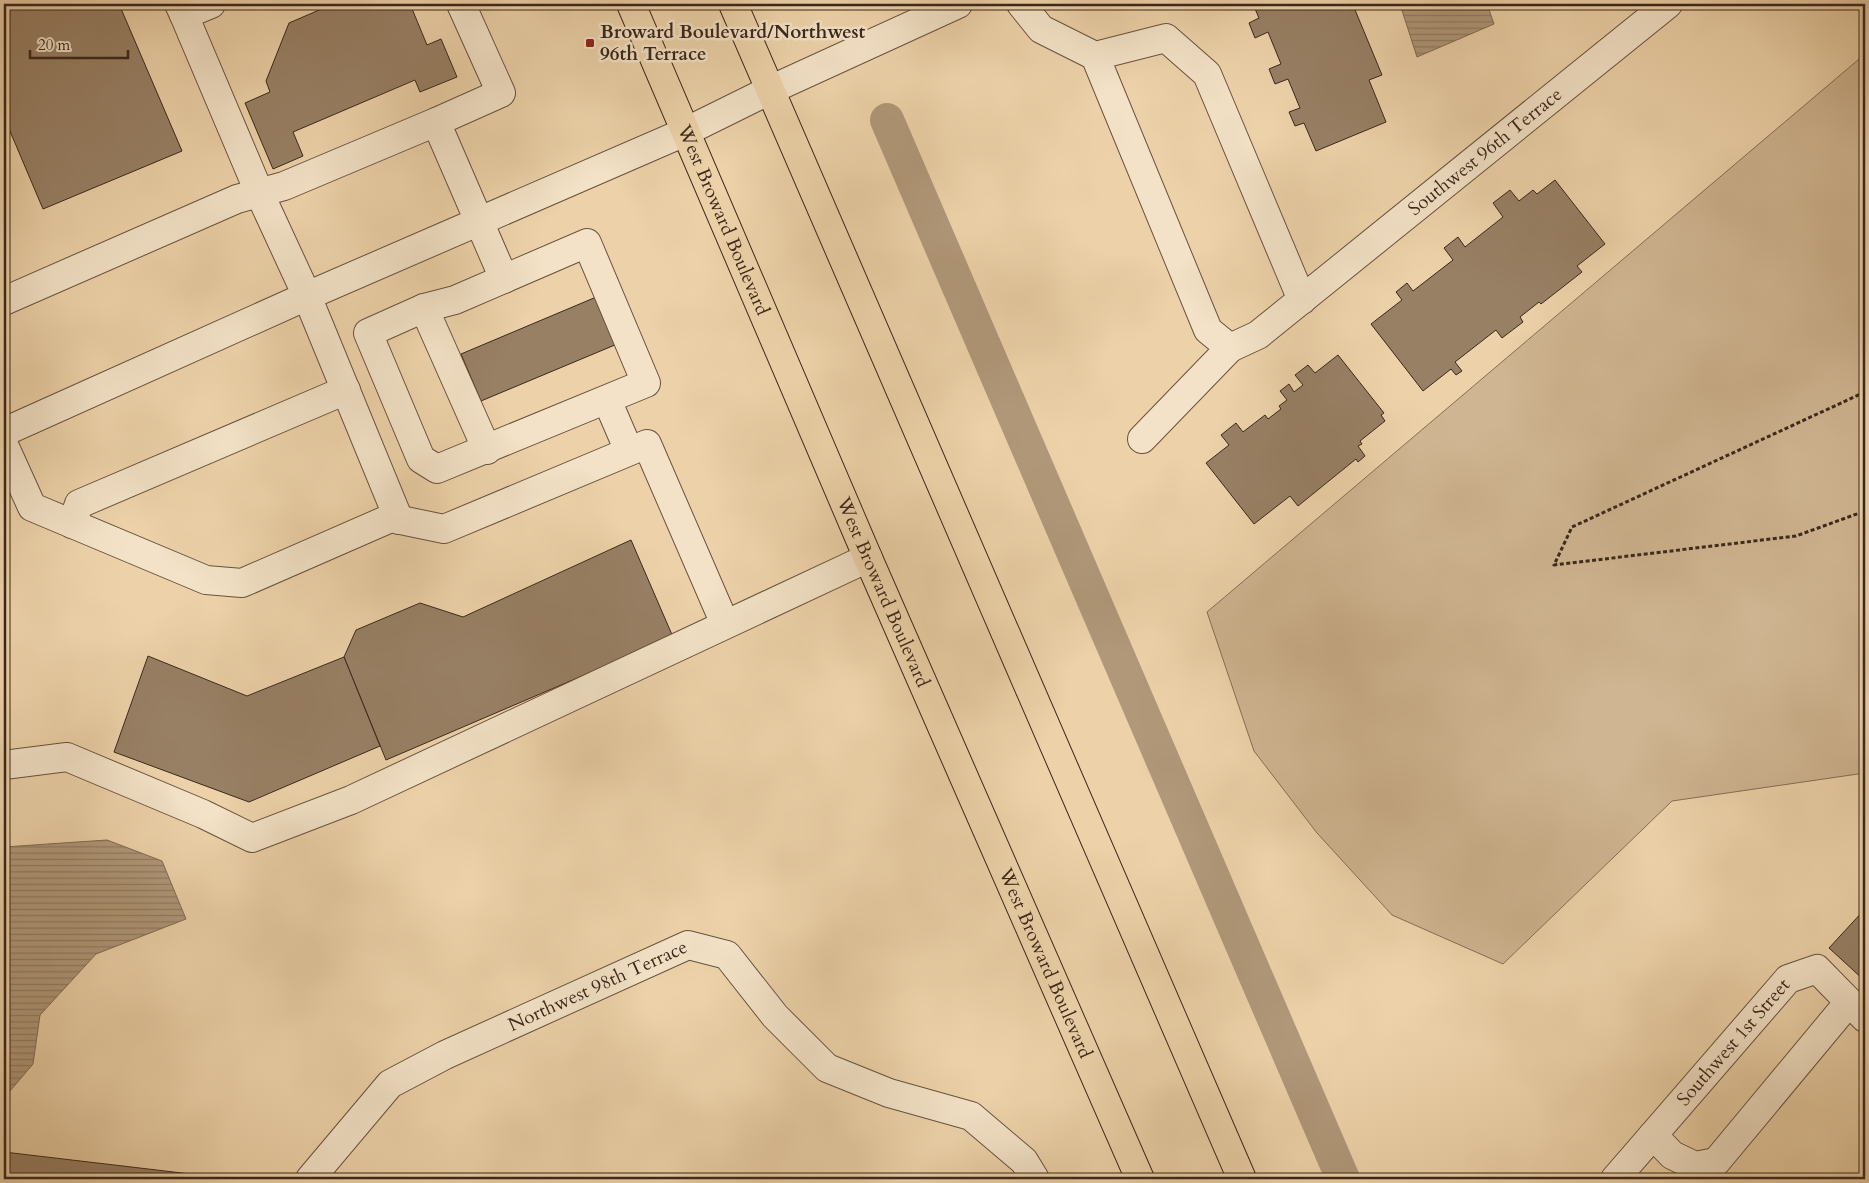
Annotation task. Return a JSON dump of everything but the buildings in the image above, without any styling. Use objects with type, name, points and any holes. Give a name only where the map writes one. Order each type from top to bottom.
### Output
[{"type":"main road","name":"West Broward Boulevard","points":[[631,4],[868,558],[1140,1179]]},
{"type":"main road","points":[[733,4],[1242,1179]]},
{"type":"street","points":[[211,4],[182,10],[307,296],[399,520]]},
{"type":"street","points":[[4,301],[237,199],[284,186],[500,93],[460,4]]},
{"type":"street","points":[[4,432],[307,296],[685,132],[770,90],[958,4]]},
{"type":"street","points":[[1021,4],[1041,29],[1095,56],[1166,38],[1207,74],[1302,300]]},
{"type":"street","name":"Southwest 96th Terrace","points":[[1230,348],[1258,335],[1302,300],[1656,8]]},
{"type":"street","points":[[1095,56],[1208,330],[1230,348],[1142,439]]},
{"type":"street","points":[[436,122],[504,279]]},
{"type":"street","points":[[587,243],[646,383],[437,470],[422,459],[368,332],[424,308],[454,300],[587,243]]},
{"type":"street","points":[[424,308],[487,450]]},
{"type":"street","points":[[72,524],[78,504],[346,390]]},
{"type":"street","points":[[607,400],[629,451]]},
{"type":"street","points":[[4,445],[32,507],[206,580],[242,583],[391,518],[444,529],[647,444],[725,624]]},
{"type":"street","points":[[4,764],[66,757],[203,814],[252,838],[351,800],[868,558]]},
{"type":"street","name":"Northwest 98th Terrace","points":[[310,1179],[390,1084],[445,1055],[688,945],[727,955],[775,1016],[827,1068],[889,1093],[971,1116],[1024,1161],[1035,1179]]},
{"type":"street","name":"Southwest 1st Street","points":[[1615,1179],[1788,979],[1817,969],[1857,1010]]},
{"type":"street","points":[[1653,1135],[1672,1155],[1695,1166],[1716,1162],[1857,1010]]},
{"type":"path","points":[[1865,392],[1572,527],[1554,566],[1796,536],[1865,511]]},
{"type":"shaded area","points":[[1400,4],[1487,4],[1494,24],[1417,57]]},
{"type":"shaded area","points":[[1865,54],[1865,773],[1672,801],[1503,964],[1392,915],[1317,833],[1254,751],[1207,612]]},
{"type":"shaded area","points":[[107,840],[162,861],[186,919],[96,954],[40,1015],[33,1064],[4,1098],[4,847]]},
{"type":"waterway","points":[[887,120],[1343,1179]]},
{"type":"place","name":"Broward Boulevard/Northwest 96th Terrace","points":[[590,43]]}]
